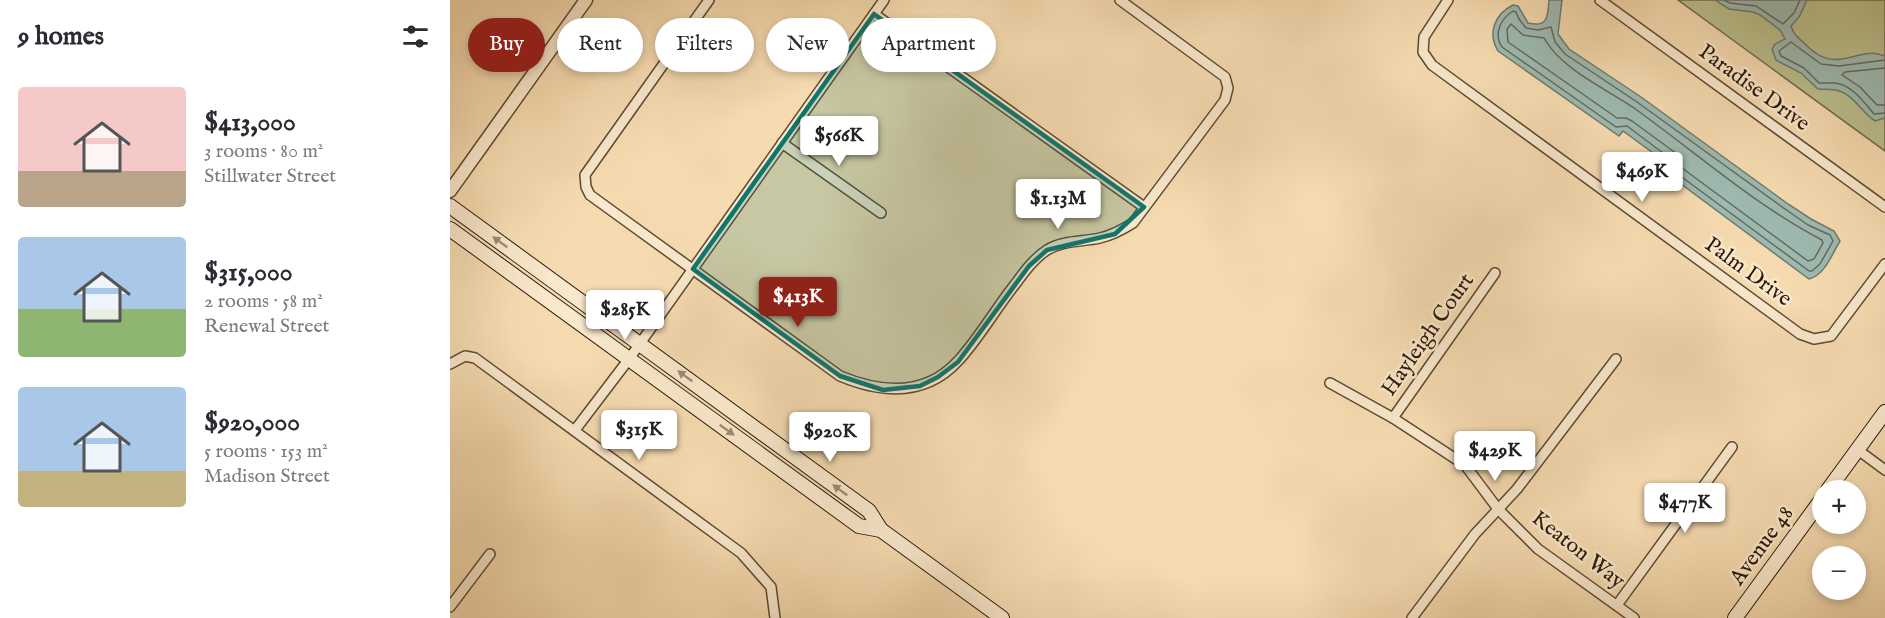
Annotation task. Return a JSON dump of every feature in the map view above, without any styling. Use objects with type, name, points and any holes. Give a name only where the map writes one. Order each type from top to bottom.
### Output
[{"type":"main road","points":[[450,206],[869,511],[881,530],[1002,618]]},
{"type":"main road","points":[[450,229],[859,526],[881,530]]},
{"type":"main road","points":[[1836,480],[1885,412]]},
{"type":"main road","name":"Avenue 48","points":[[1736,618],[1812,513]]},
{"type":"street","points":[[450,191],[586,0]]},
{"type":"street","points":[[709,0],[585,175],[586,187],[590,195],[840,376],[883,390],[920,386],[938,377],[958,362],[1029,266],[1047,250],[1063,243],[1098,239],[1115,234],[1133,223],[1224,100],[1228,88],[1225,77],[1120,0]]},
{"type":"street","points":[[575,430],[629,359],[884,0]]},
{"type":"street","name":"Palm Drive","points":[[1448,0],[1424,37],[1423,52],[1432,65],[1800,334],[1814,339],[1831,336],[1885,264]]},
{"type":"street","name":"Paradise Drive","points":[[1599,0],[1885,207]]},
{"type":"street","points":[[874,14],[1144,207]]},
{"type":"street","points":[[782,143],[881,213]]},
{"type":"street","name":"Hayleigh Court","points":[[1393,418],[1495,273]]},
{"type":"street","points":[[450,364],[465,356],[475,358],[741,553],[771,587],[775,618]]},
{"type":"street","points":[[1412,618],[1475,534],[1517,489],[1616,359]]},
{"type":"street","name":"Keaton Way","points":[[1330,383],[1393,418],[1465,465],[1498,509],[1538,549],[1634,618]]},
{"type":"street","points":[[1617,605],[1732,447]]},
{"type":"street","points":[[1858,450],[1885,470]]},
{"type":"street","points":[[450,607],[490,554]]},
{"type":"highlighted area","points":[[874,14],[1144,207],[1115,234],[1047,250],[1029,266],[958,362],[938,377],[920,386],[883,390],[840,376],[693,269]]},
{"type":"green space","points":[[1678,0],[1885,0],[1885,151]]},
{"type":"water","points":[[1549,0],[1562,0],[1558,34],[1569,49],[1641,97],[1788,204],[1834,231],[1840,241],[1828,263],[1815,277],[1809,279],[1669,175],[1668,164],[1623,131],[1619,136],[1498,51],[1493,31],[1502,13],[1513,5],[1518,6],[1528,23],[1540,24],[1546,19]]},
{"type":"water","points":[[1715,0],[1807,0],[1799,17],[1791,26],[1797,36],[1816,54],[1837,60],[1875,53],[1885,56],[1885,118],[1875,121],[1847,95],[1836,90],[1818,89],[1801,73],[1776,60],[1772,49],[1775,44],[1785,39],[1780,30],[1760,15],[1729,9]]}]
